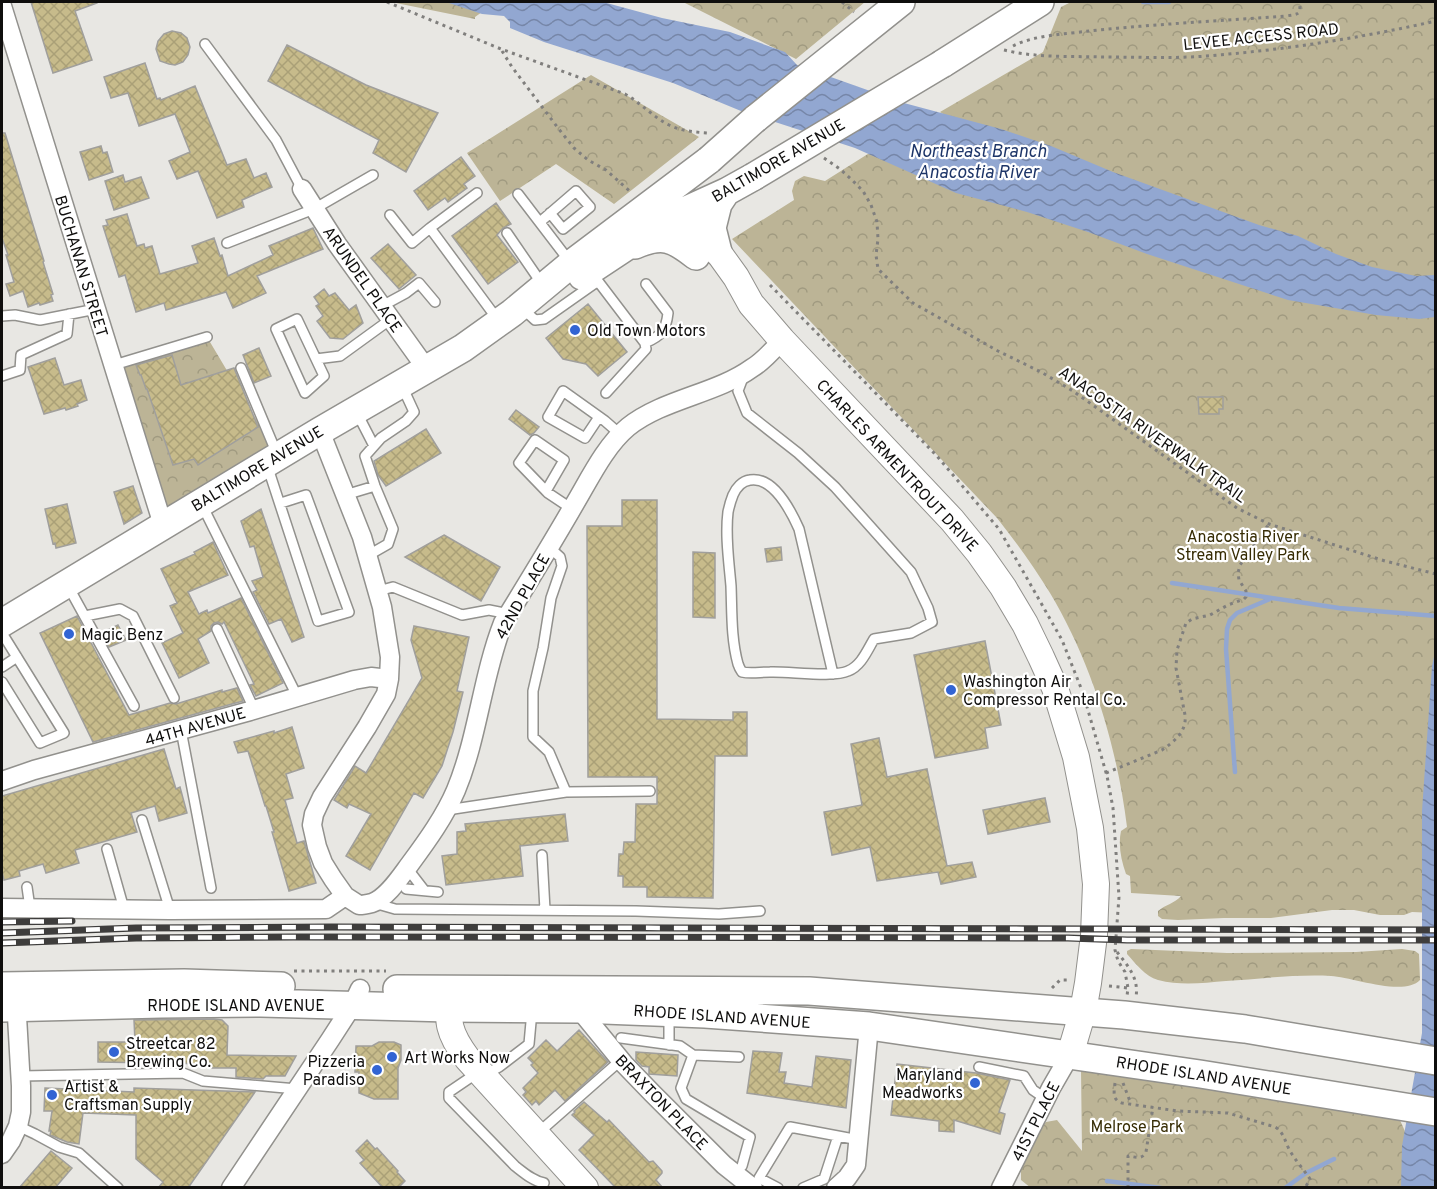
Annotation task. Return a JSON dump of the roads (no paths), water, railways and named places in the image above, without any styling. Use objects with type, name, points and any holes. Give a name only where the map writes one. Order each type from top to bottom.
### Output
[{"type":"main road","name":"BALTIMORE AVENUE","points":[[511,314],[562,289],[586,272],[618,241],[645,207],[709,160],[755,119],[901,2]]},
{"type":"main road","name":"BALTIMORE AVENUE","points":[[671,217],[753,177],[942,64],[995,44],[1040,2]]},
{"type":"main road","points":[[618,241],[645,216],[661,214],[671,217],[673,193],[682,181]]},
{"type":"main road","points":[[618,241],[667,238],[707,254],[718,204],[726,192]]},
{"type":"main road","name":"BALTIMORE AVENUE","points":[[2,623],[320,430],[463,348],[511,314],[544,286],[586,272]]},
{"type":"main road","name":"RHODE ISLAND AVENUE","points":[[9,996],[184,983],[356,998],[448,999],[809,991],[1124,1015],[1245,1029],[1425,1059]]},
{"type":"main road","name":"RHODE ISLAND AVENUE","points":[[448,999],[532,1008],[669,1012],[869,1026],[1070,1054],[1436,1112]]},
{"type":"street","name":"BUCHANAN STREET","points":[[2,6],[163,525]]},
{"type":"street","name":"ARUNDEL PLACE","points":[[302,189],[337,244],[426,368]]},
{"type":"street","name":"CHARLES ARMENTROUT DRIVE","points":[[671,217],[677,236],[707,254],[724,284],[751,304],[959,528],[1003,587],[1041,657],[1054,688],[1076,758],[1090,828],[1096,884],[1094,935],[1083,1011],[1070,1054]]},
{"type":"street","name":"42ND PLACE","points":[[374,903],[388,891],[407,868],[446,810],[456,790],[469,750],[496,642],[504,624],[603,457],[628,427],[644,417],[752,369],[782,340]]},
{"type":"street","points":[[320,430],[362,537],[378,591],[388,636],[390,679],[379,707],[322,797],[314,814],[312,825],[323,863],[345,896],[359,905],[374,903]]},
{"type":"street","name":"44TH AVENUE","points":[[2,781],[354,680],[371,677],[390,679]]},
{"type":"street","points":[[2,908],[327,909],[345,896]]},
{"type":"street","points":[[2,1154],[18,1126],[21,1112],[21,1076],[9,996]]},
{"type":"street","points":[[231,1188],[356,998]]},
{"type":"street","points":[[448,999],[449,1024],[456,1043],[585,1188]]},
{"type":"street","name":"BRAXTON PLACE","points":[[579,1009],[621,1060],[724,1165],[753,1188]]},
{"type":"street","points":[[836,1188],[848,1179],[856,1165],[869,1026]]},
{"type":"street","name":"41ST PLACE","points":[[1001,1188],[1070,1054]]},
{"type":"lane","points":[[205,44],[276,140],[302,189]]},
{"type":"lane","points":[[226,243],[314,209],[373,174]]},
{"type":"lane","points":[[390,215],[412,243],[477,193]]},
{"type":"lane","points":[[518,194],[645,343],[646,349],[639,358],[606,393]]},
{"type":"lane","points":[[540,222],[550,213]]},
{"type":"lane","points":[[430,228],[511,314]]},
{"type":"lane","points":[[507,233],[544,286]]},
{"type":"lane","points":[[316,359],[340,356],[406,292],[419,283],[435,302]]},
{"type":"lane","points":[[645,343],[656,338],[666,327],[668,313],[646,284]]},
{"type":"lane","points":[[2,316],[15,315],[40,320],[96,309]]},
{"type":"lane","points":[[2,376],[20,370],[21,355],[67,334],[69,314]]},
{"type":"lane","points":[[297,319],[316,359],[324,376],[305,393],[276,329],[297,319]]},
{"type":"lane","points":[[114,364],[207,337]]},
{"type":"lane","points":[[241,368],[272,459],[281,503],[318,621],[349,612],[306,495],[281,503]]},
{"type":"lane","points":[[745,372],[738,392],[747,413],[798,453],[835,487],[911,572],[928,608],[932,622],[911,633],[874,639],[855,668],[846,673],[833,674],[742,672],[738,666],[734,642],[728,535],[728,512],[733,494],[740,485],[746,481],[756,480],[776,491],[799,528],[833,674]]},
{"type":"lane","points":[[367,556],[388,544],[393,529],[365,456],[381,438],[406,422],[414,412],[401,383]]},
{"type":"lane","points":[[599,417],[585,438],[548,417],[563,391],[599,417],[621,435]]},
{"type":"lane","points":[[355,410],[374,446]]},
{"type":"lane","points":[[546,491],[564,460],[535,440],[519,463],[546,491],[572,509]]},
{"type":"lane","points":[[345,495],[375,486]]},
{"type":"lane","points":[[201,502],[297,696]]},
{"type":"lane","points":[[549,548],[560,556],[562,566],[551,598],[533,691],[533,737],[549,752],[566,792]]},
{"type":"lane","points":[[67,584],[134,706]]},
{"type":"lane","points":[[378,591],[393,587],[462,615],[489,610],[509,615]]},
{"type":"lane","points":[[85,616],[120,609],[133,616],[174,698]]},
{"type":"lane","points":[[217,629],[254,710]]},
{"type":"lane","points":[[2,633],[64,733],[40,742],[2,682]]},
{"type":"lane","points":[[2,667],[17,657]]},
{"type":"lane","points":[[182,730],[211,888]]},
{"type":"lane","points":[[446,810],[566,792],[650,791]]},
{"type":"lane","points":[[142,820],[170,910]]},
{"type":"lane","points":[[106,849],[124,909]]},
{"type":"lane","points":[[542,855],[545,910]]},
{"type":"lane","points":[[407,868],[424,890]]},
{"type":"lane","points":[[27,887],[30,908]]},
{"type":"lane","points":[[406,889],[438,892]]},
{"type":"lane","points":[[374,903],[395,909],[719,914],[760,911]]},
{"type":"lane","points":[[532,1008],[529,1044],[499,1068],[481,1073],[449,1092],[449,1098],[515,1166],[526,1175],[539,1182],[544,1182]]},
{"type":"lane","points":[[669,1012],[669,1045]]},
{"type":"lane","points":[[621,1038],[680,1046],[693,1055],[740,1057]]},
{"type":"lane","points":[[693,1055],[681,1088],[686,1099],[750,1137],[742,1166]]},
{"type":"lane","points":[[533,1131],[546,1126],[621,1060]]},
{"type":"lane","points":[[979,1067],[1024,1076],[1033,1090],[1046,1099]]},
{"type":"lane","points":[[21,1076],[183,1073],[202,1081],[297,1089]]},
{"type":"lane","points":[[18,1126],[59,1147],[79,1153],[118,1188]]},
{"type":"lane","points":[[778,1188],[759,1178],[790,1127],[859,1140]]},
{"type":"lane","points":[[803,1188],[824,1179],[838,1136]]},
{"type":"water","name":"Northeast Branch Anacostia River","points":[[446,2],[603,2],[662,18],[730,32],[785,52],[797,65],[904,103],[1001,129],[1051,146],[1113,172],[1259,225],[1298,236],[1336,254],[1372,267],[1416,276],[1435,275],[1435,317],[1419,319],[1376,315],[1288,300],[1027,212],[956,193],[855,148],[741,111],[673,83],[544,42],[510,28],[510,22],[504,16],[482,14]]},
{"type":"water","points":[[1435,652],[1435,1187],[1401,1188],[1402,1146],[1422,1033],[1422,811],[1432,666]]},
{"type":"waterway","points":[[1143,2],[1169,2]]},
{"type":"waterway","points":[[1172,583],[1339,608],[1436,616]]},
{"type":"waterway","points":[[1235,772],[1226,649],[1227,629],[1230,620],[1237,613],[1270,599]]},
{"type":"waterway","points":[[1285,1188],[1306,1173],[1334,1159]]},
{"type":"waterway","points":[[1107,1181],[1161,1188]]},
{"type":"railway","points":[[2,922],[72,921]]},
{"type":"railway","points":[[2,933],[136,928],[332,927],[1436,930]]},
{"type":"railway","points":[[2,943],[136,938],[293,937],[1436,940]]},
{"type":"place","name":"Old Town Motors","points":[[575,330]]},
{"type":"place","name":"Magic Benz","points":[[69,634]]},
{"type":"place","name":"Washington Air Compressor Rental Co.","points":[[951,690]]},
{"type":"place","name":"Streetcar 82 Brewing Co.","points":[[114,1052]]},
{"type":"place","name":"Art Works Now","points":[[392,1057]]},
{"type":"place","name":"Pizzeria Paradiso","points":[[377,1070]]},
{"type":"place","name":"Maryland Meadworks","points":[[975,1083]]},
{"type":"place","name":"Artist & Craftsman Supply","points":[[52,1095]]},
{"type":"park label","name":"Anacostia River Stream Valley Park","points":[[1243,545]]},
{"type":"park label","name":"Melrose Park","points":[[1137,1126]]}]
